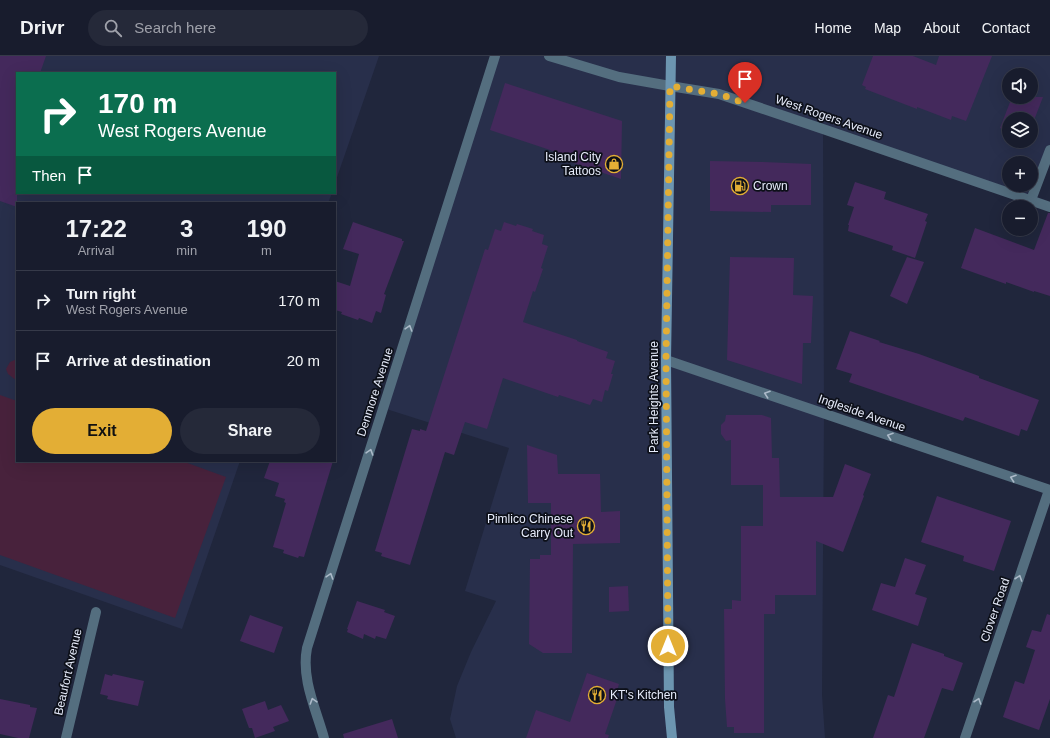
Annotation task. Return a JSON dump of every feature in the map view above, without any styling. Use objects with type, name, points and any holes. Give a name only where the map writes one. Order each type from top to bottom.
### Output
[{"type":"main road","name":"Park Heights Avenue","points":[[671,56],[666,360],[669,707],[672,738]]},
{"type":"street","name":"Denmore Avenue","points":[[324,738],[305,672],[307,648],[494,56]]},
{"type":"street","name":"West Rogers Avenue","points":[[549,56],[619,77],[719,94],[1031,200]]},
{"type":"street","points":[[1031,200],[1050,150]]},
{"type":"street","name":"West Rogers Avenue","points":[[1038,203],[1050,207]]},
{"type":"street","name":"Ingleside Avenue","points":[[666,360],[1049,490]]},
{"type":"street","name":"Clover Road","points":[[965,738],[1049,490]]},
{"type":"street","name":"Beaufort Avenue","points":[[66,738],[96,612]]},
{"type":"shaded area","points":[[0,56],[379,56],[336,180],[336,72],[16,72],[16,194],[332,194],[328,202],[16,202],[16,462],[240,462],[182,629],[0,565]]},
{"type":"shaded area","points":[[494,56],[1050,56],[1050,148],[1038,175],[1038,156],[1002,156],[1002,192],[1030,192],[1027,200],[1020,200],[823,132],[824,414],[822,695],[825,738],[456,738],[450,719],[457,686],[471,652],[496,601],[465,591],[509,448],[380,407]]},
{"type":"shaded area","points":[[16,359],[16,380],[8,374],[6,369],[10,362]]},
{"type":"shaded area","points":[[0,395],[16,401],[16,462],[185,462],[226,477],[175,618],[0,555]]},
{"type":"building","points":[[0,56],[46,56],[40,72],[16,72],[17,202],[16,207],[0,201]]},
{"type":"building","points":[[873,56],[913,56],[936,65],[939,56],[992,56],[966,121],[952,116],[951,120],[865,89],[866,87],[862,85]]},
{"type":"building","points":[[505,83],[622,121],[621,179],[565,160],[565,155],[490,130]]},
{"type":"building","points":[[1038,97],[1043,97],[1037,112],[1006,112],[1009,104],[1038,104]]},
{"type":"building","name":"Crown","points":[[710,161],[811,164],[811,205],[771,205],[771,212],[710,211]]},
{"type":"building","points":[[855,182],[886,192],[884,199],[928,214],[925,221],[927,222],[915,258],[892,250],[893,246],[848,231],[848,225],[854,207],[847,205]]},
{"type":"building","points":[[1048,213],[1050,213],[1050,296],[1006,282],[1006,284],[961,268],[975,228],[1034,250]]},
{"type":"building","points":[[353,222],[404,241],[384,294],[386,295],[381,313],[376,311],[372,323],[341,314],[342,312],[336,310],[336,281],[350,286],[359,254],[343,249]]},
{"type":"building","points":[[504,222],[533,229],[532,231],[544,235],[542,244],[548,246],[541,268],[543,269],[535,292],[533,291],[523,322],[608,352],[606,358],[615,361],[608,391],[605,390],[602,402],[593,399],[590,405],[559,395],[558,397],[503,378],[487,429],[465,422],[454,455],[445,452],[410,565],[381,556],[382,553],[375,551],[412,429],[426,431],[485,249],[488,250],[495,229],[501,231]]},
{"type":"building","points":[[730,257],[794,258],[793,295],[813,296],[811,343],[803,343],[802,384],[727,360]]},
{"type":"building","points":[[907,257],[924,262],[907,304],[890,296]]},
{"type":"building","points":[[850,331],[880,341],[879,342],[919,354],[1039,400],[1027,431],[1021,429],[1019,436],[965,417],[963,421],[849,382],[852,374],[836,369]]},
{"type":"building","points":[[726,415],[762,415],[771,418],[772,458],[779,458],[780,497],[833,497],[845,464],[871,474],[843,552],[816,541],[816,595],[775,595],[775,614],[764,614],[764,733],[734,733],[734,727],[727,727],[725,699],[724,609],[732,609],[732,600],[741,601],[741,526],[763,526],[763,485],[731,485],[731,440],[726,441],[721,434],[721,425],[725,421]]},
{"type":"building","points":[[527,445],[557,455],[558,474],[600,474],[601,512],[620,511],[620,543],[573,544],[572,653],[543,653],[529,644],[530,559],[540,559],[540,555],[551,555],[551,503],[528,503]]},
{"type":"building","points":[[270,462],[333,462],[304,557],[299,556],[298,558],[283,553],[284,550],[273,547],[286,503],[284,502],[285,499],[275,496],[279,483],[264,478]]},
{"type":"building","points":[[937,496],[1011,521],[994,571],[963,561],[964,556],[921,542]]},
{"type":"building","points":[[905,558],[926,565],[915,594],[927,598],[918,626],[872,610],[881,583],[895,587]]},
{"type":"building","points":[[628,586],[629,611],[609,612],[609,587]]},
{"type":"building","points":[[357,601],[385,610],[384,612],[395,616],[386,639],[376,636],[375,639],[364,634],[363,639],[347,632]]},
{"type":"building","points":[[1047,614],[1050,615],[1050,699],[1039,730],[1003,717],[1015,681],[1024,684],[1035,650],[1026,647],[1032,630],[1041,632]]},
{"type":"building","points":[[250,615],[283,627],[274,653],[240,641]]},
{"type":"building","points":[[912,643],[944,654],[944,656],[963,663],[953,691],[942,688],[924,738],[873,738],[888,695],[894,697]]},
{"type":"building","points":[[587,673],[619,684],[615,698],[617,699],[605,734],[609,735],[608,738],[526,738],[536,710],[570,722]]},
{"type":"building","points":[[105,674],[112,676],[113,674],[144,681],[138,706],[107,699],[108,696],[100,694]]},
{"type":"building","points":[[0,699],[30,705],[30,707],[37,708],[29,738],[18,738],[0,734]]},
{"type":"building","points":[[265,701],[268,710],[281,705],[289,721],[273,727],[275,731],[255,738],[252,728],[249,728],[242,709]]},
{"type":"building","points":[[392,719],[398,738],[344,738],[343,734]]},
{"type":"place","name":"Island City Tattoos","points":[[614,164]]},
{"type":"place","name":"Crown","points":[[740,186]]},
{"type":"place","name":"Pimlico Chinese Carry Out","points":[[586,526]]},
{"type":"place","name":"KT's Kitchen","points":[[597,695]]},
{"type":"route","points":[[668,646],[666,360],[670,86],[719,94],[745,103]]}]
